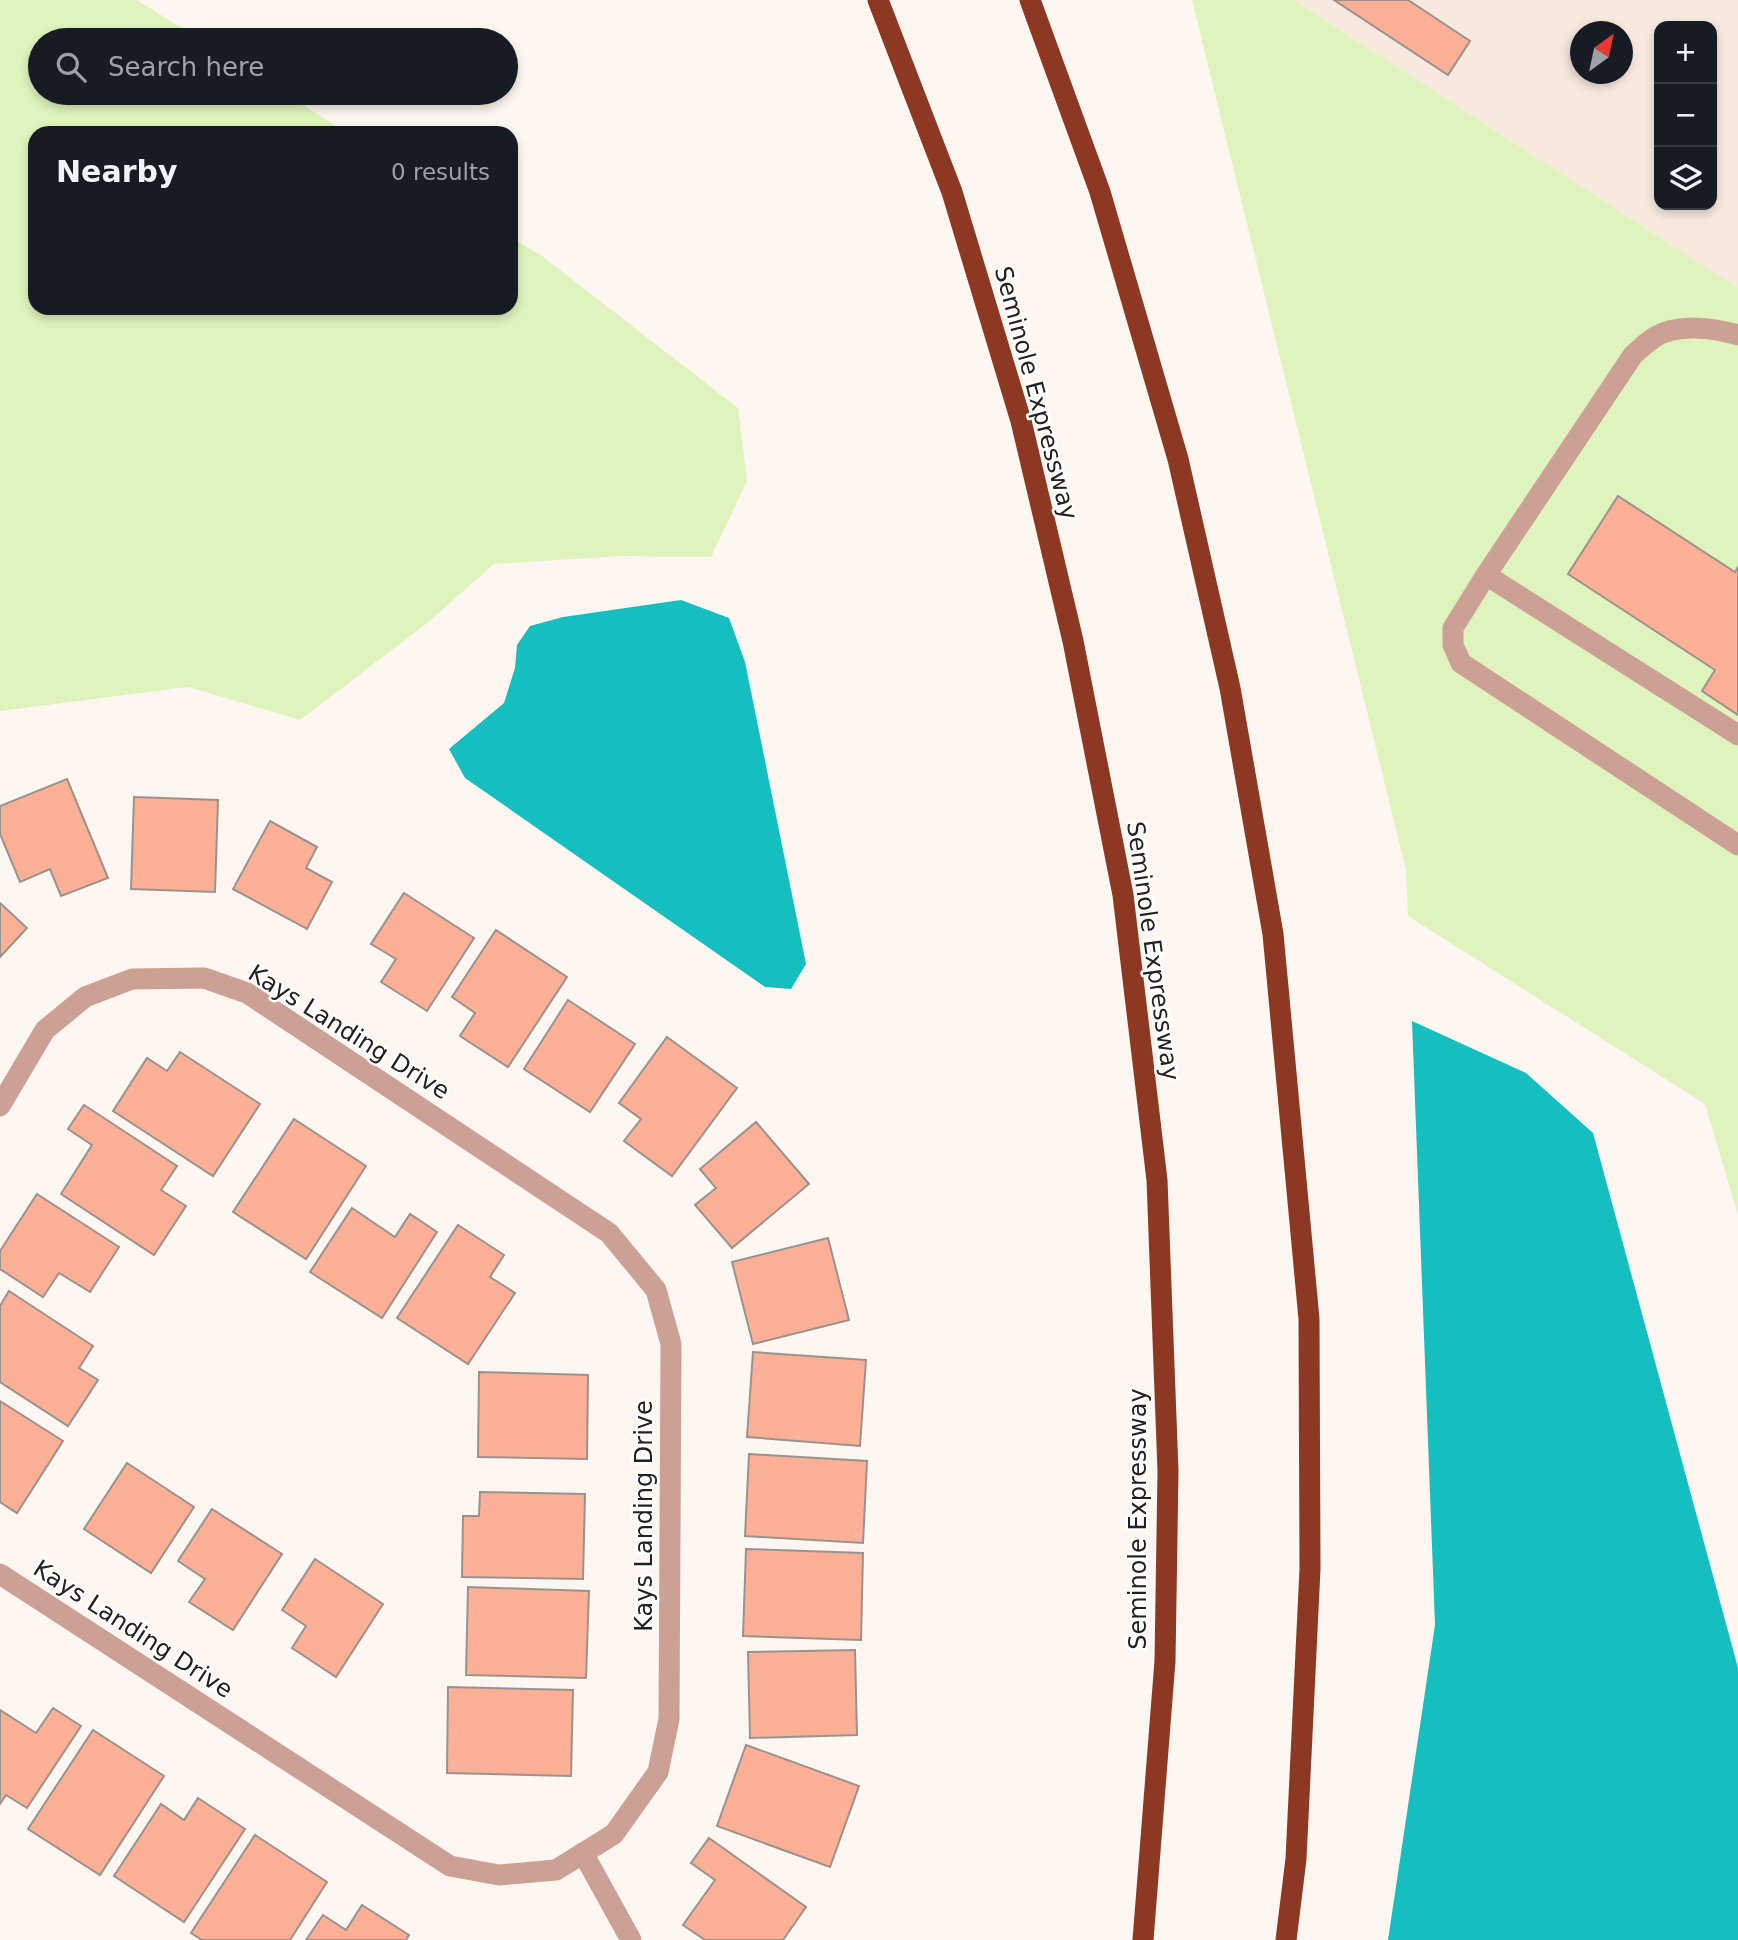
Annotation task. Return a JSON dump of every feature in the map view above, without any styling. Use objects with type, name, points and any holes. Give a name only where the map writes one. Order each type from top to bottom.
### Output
[{"type":"highway","name":"Seminole Expressway","points":[[878,0],[952,192],[1021,421],[1073,641],[1123,895],[1157,1180],[1168,1471],[1165,1661],[1143,1940]]},
{"type":"highway","points":[[1030,0],[1100,191],[1178,459],[1230,688],[1273,934],[1309,1319],[1310,1569],[1296,1859],[1286,1940]]},
{"type":"street","points":[[1738,335],[1702,328],[1671,330],[1654,337],[1633,355],[1453,628],[1453,645],[1461,663],[1738,845]]},
{"type":"street","points":[[1486,575],[1738,735]]},
{"type":"street","name":"Kays Landing Drive","points":[[0,1106],[46,1030],[85,996],[132,979],[204,978],[247,993],[609,1233],[656,1290],[671,1344],[669,1719],[658,1772],[614,1834],[556,1870],[499,1875],[450,1866],[0,1574]]},
{"type":"street","points":[[583,1853],[631,1940]]},
{"type":"shaded area","points":[[1294,0],[1738,0],[1738,288]]},
{"type":"green space","points":[[0,0],[137,0],[182,28],[28,28],[28,105],[303,105],[336,126],[28,126],[28,315],[518,315],[518,241],[542,256],[738,408],[747,481],[711,557],[622,556],[494,564],[426,624],[300,720],[188,687],[0,711]]},
{"type":"green space","points":[[1192,0],[1294,0],[1738,288],[1738,1215],[1705,1104],[1408,916],[1406,870]]},
{"type":"water","points":[[681,600],[729,618],[745,662],[806,964],[791,989],[765,987],[465,778],[449,749],[504,703],[515,668],[517,645],[530,626],[563,617]]},
{"type":"water","points":[[1412,1021],[1526,1073],[1593,1133],[1738,1668],[1738,1940],[1388,1940],[1435,1625]]},
{"type":"building","points":[[1334,0],[1408,0],[1470,41],[1448,75]]},
{"type":"building","points":[[1618,496],[1735,572],[1738,567],[1738,715],[1702,691],[1715,670],[1568,574]]},
{"type":"building","points":[[67,779],[108,878],[61,896],[50,869],[20,882],[0,834],[0,806]]},
{"type":"building","points":[[134,797],[218,800],[215,892],[131,889]]},
{"type":"building","points":[[270,821],[317,847],[306,868],[332,882],[307,929],[233,889]]},
{"type":"building","points":[[404,893],[474,938],[427,1011],[381,982],[396,959],[371,944]]},
{"type":"building","points":[[0,903],[27,928],[0,957]]},
{"type":"building","points":[[496,930],[567,977],[508,1067],[460,1036],[475,1013],[452,997]]},
{"type":"building","points":[[568,1000],[635,1044],[590,1112],[524,1069]]},
{"type":"building","points":[[667,1037],[737,1088],[672,1176],[624,1141],[641,1119],[619,1103]]},
{"type":"building","points":[[180,1052],[260,1104],[213,1176],[113,1111],[147,1058],[167,1071]]},
{"type":"building","points":[[84,1105],[177,1166],[161,1190],[186,1206],[154,1255],[61,1194],[92,1145],[68,1129]]},
{"type":"building","points":[[294,1119],[366,1166],[306,1259],[233,1212]]},
{"type":"building","points":[[756,1122],[809,1184],[732,1248],[695,1205],[716,1188],[700,1169]]},
{"type":"building","points":[[37,1194],[119,1247],[90,1292],[59,1273],[43,1297],[0,1269],[0,1251]]},
{"type":"building","points":[[352,1208],[395,1237],[410,1214],[437,1232],[382,1318],[310,1272]]},
{"type":"building","points":[[458,1225],[504,1255],[490,1277],[515,1293],[468,1364],[397,1318]]},
{"type":"building","points":[[828,1238],[849,1320],[753,1344],[732,1262]]},
{"type":"building","points":[[9,1291],[93,1346],[79,1368],[98,1380],[68,1426],[0,1382],[0,1306]]},
{"type":"building","points":[[753,1352],[866,1360],[860,1446],[747,1437]]},
{"type":"building","points":[[479,1372],[588,1375],[587,1459],[478,1457]]},
{"type":"building","points":[[0,1401],[63,1441],[17,1513],[0,1502]]},
{"type":"building","points":[[749,1454],[867,1461],[863,1543],[745,1536]]},
{"type":"building","points":[[127,1463],[194,1507],[151,1573],[84,1529]]},
{"type":"building","points":[[480,1492],[585,1494],[583,1579],[462,1577],[463,1516],[479,1516]]},
{"type":"building","points":[[212,1509],[282,1554],[233,1630],[189,1602],[205,1579],[178,1561]]},
{"type":"building","points":[[746,1549],[863,1553],[861,1640],[743,1636]]},
{"type":"building","points":[[315,1559],[383,1604],[336,1677],[292,1648],[306,1626],[282,1610]]},
{"type":"building","points":[[468,1587],[589,1591],[586,1678],[466,1675]]},
{"type":"building","points":[[855,1650],[857,1735],[750,1738],[748,1652]]},
{"type":"building","points":[[448,1687],[573,1690],[571,1776],[447,1773]]},
{"type":"building","points":[[53,1708],[81,1726],[27,1808],[6,1795],[0,1804],[0,1710],[36,1733]]},
{"type":"building","points":[[93,1730],[164,1776],[100,1875],[28,1829]]},
{"type":"building","points":[[746,1745],[859,1786],[830,1867],[717,1826]]},
{"type":"building","points":[[198,1798],[245,1829],[184,1922],[114,1876],[161,1804],[184,1820]]},
{"type":"building","points":[[255,1835],[327,1882],[290,1940],[202,1940],[191,1933]]},
{"type":"building","points":[[709,1838],[806,1907],[783,1940],[705,1940],[683,1925],[715,1880],[691,1863]]},
{"type":"building","points":[[362,1905],[409,1935],[406,1940],[306,1940],[323,1915],[346,1930]]}]
